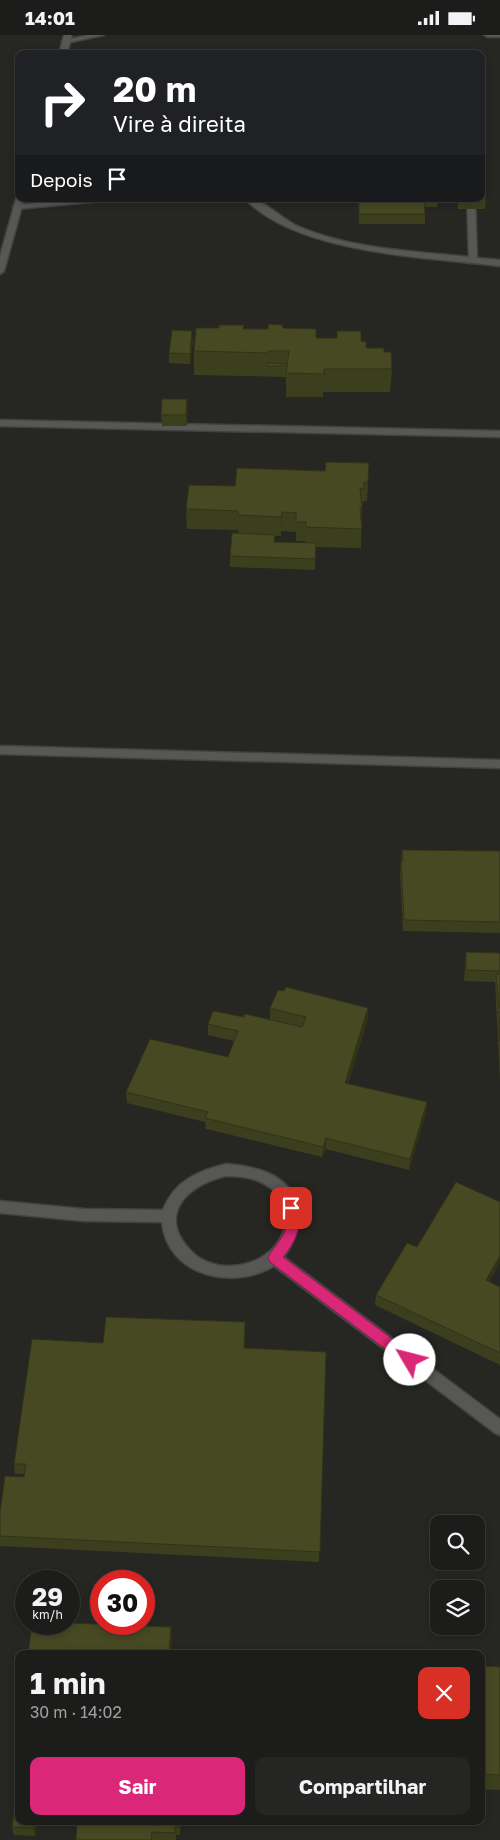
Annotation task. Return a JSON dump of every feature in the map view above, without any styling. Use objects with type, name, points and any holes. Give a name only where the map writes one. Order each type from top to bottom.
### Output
[{"type":"street","points":[[67,38],[100,35]]},
{"type":"street","points":[[488,35],[500,35]]},
{"type":"street","points":[[0,271],[19,203],[40,202]]},
{"type":"street","points":[[254,202],[296,228],[342,242],[400,252],[500,263]]},
{"type":"street","points":[[471,202],[474,260]]},
{"type":"street","points":[[0,423],[500,434]]},
{"type":"street","points":[[2,750],[500,764]]},
{"type":"street","points":[[226,1170],[248,1172],[267,1179],[282,1191],[291,1208],[293,1225],[287,1243],[274,1258],[256,1269],[235,1273],[214,1271],[193,1263],[178,1250],[169,1233],[169,1215],[175,1198],[188,1184],[206,1175],[226,1170]]},
{"type":"street","points":[[0,1207],[54,1215],[90,1217],[169,1215]]},
{"type":"street","points":[[274,1258],[500,1428]]},
{"type":"building","points":[[359,202],[424,202],[425,214],[359,214]]},
{"type":"building","points":[[269,324],[282,325],[283,328],[316,329],[316,338],[337,338],[337,331],[361,331],[361,341],[366,342],[366,348],[384,348],[384,352],[391,352],[392,369],[324,369],[324,374],[286,373],[289,351],[268,351],[267,353],[194,351],[196,328],[219,328],[219,325],[244,325],[243,329],[268,329]]},
{"type":"building","points":[[172,330],[192,331],[190,354],[169,353]]},
{"type":"building","points":[[267,363],[287,364],[287,366],[267,366]]},
{"type":"building","points":[[162,399],[187,399],[186,415],[161,415]]},
{"type":"building","points":[[326,462],[369,463],[368,482],[364,482],[364,489],[360,488],[362,529],[306,527],[306,522],[296,522],[296,513],[282,512],[281,517],[238,515],[238,511],[186,509],[189,485],[235,486],[237,468],[325,471]]},
{"type":"building","points":[[232,533],[275,535],[274,542],[316,543],[315,559],[230,556]]},
{"type":"building","points":[[402,850],[500,851],[500,922],[404,920]]},
{"type":"building","points":[[466,952],[500,953],[500,971],[466,970]]},
{"type":"building","points":[[496,974],[500,974],[500,1008],[499,1008]]},
{"type":"building","points":[[286,987],[368,1008],[345,1083],[427,1102],[410,1159],[326,1138],[323,1147],[205,1118],[208,1112],[126,1092],[150,1039],[228,1057],[238,1031],[208,1024],[213,1011],[244,1017],[245,1014],[302,1027],[306,1017],[270,1008],[278,990],[284,991]]},
{"type":"building","points":[[498,1012],[500,1012],[500,1041]]},
{"type":"building","points":[[456,1182],[500,1202],[500,1256],[486,1280],[500,1287],[500,1353],[376,1295],[407,1243],[417,1247]]},
{"type":"building","points":[[106,1317],[245,1322],[244,1348],[326,1352],[320,1552],[0,1536],[0,1512],[5,1476],[24,1477],[26,1464],[14,1464],[32,1339],[103,1343]]},
{"type":"building","points":[[80,1623],[90,1624],[90,1635],[155,1635],[155,1626],[171,1627],[169,1650],[29,1650],[31,1635],[80,1635]]},
{"type":"building","points":[[485,1666],[500,1667],[500,1775],[485,1774]]},
{"type":"building","points":[[15,1804],[15,1825],[33,1825],[33,1828],[12,1827]]},
{"type":"building","points":[[77,1825],[180,1825],[180,1827],[175,1827],[175,1833],[152,1832],[151,1840],[76,1840]]},
{"type":"route","points":[[291,1208],[293,1225],[287,1243],[274,1258],[410,1360]]}]
